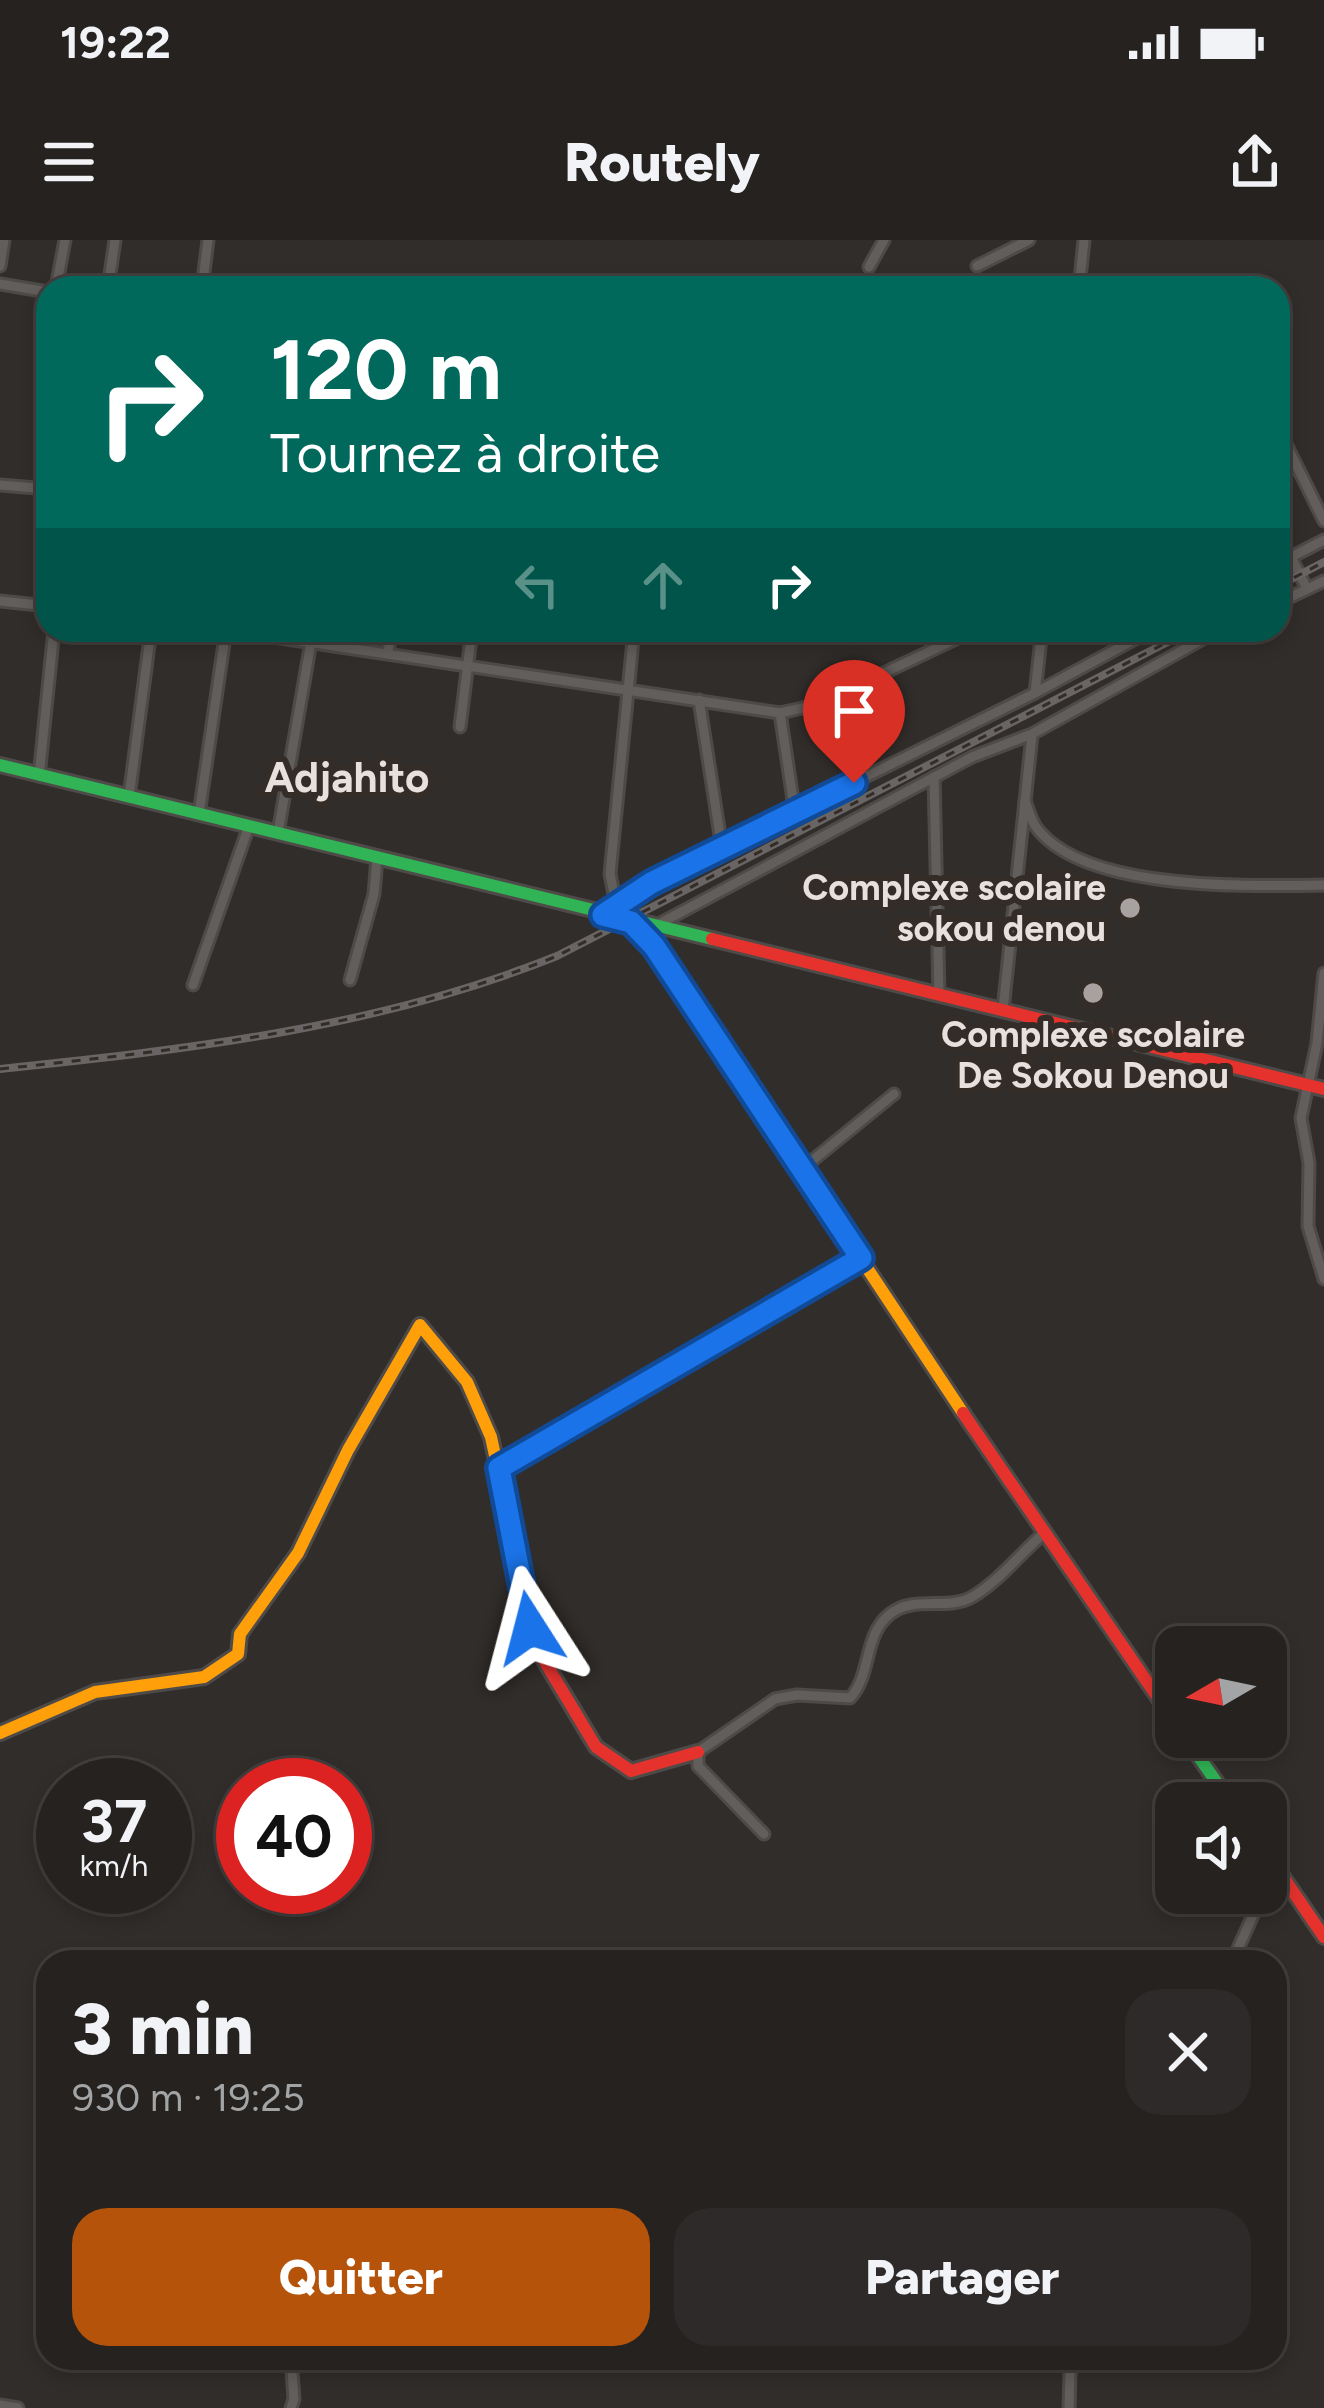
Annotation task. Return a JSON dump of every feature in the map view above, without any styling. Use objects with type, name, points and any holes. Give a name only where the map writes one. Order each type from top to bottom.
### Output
[{"type":"street","points":[[0,266],[4,240]]},
{"type":"street","points":[[58,276],[65,240]]},
{"type":"street","points":[[110,276],[116,240]]},
{"type":"street","points":[[204,276],[208,240]]},
{"type":"street","points":[[869,267],[884,240]]},
{"type":"street","points":[[977,266],[1029,240]]},
{"type":"street","points":[[1080,276],[1084,240]]},
{"type":"street","points":[[0,284],[36,290]]},
{"type":"street","points":[[1290,452],[1324,520]]},
{"type":"street","points":[[0,485],[36,488]]},
{"type":"street","points":[[1307,589],[1292,557],[1324,540]]},
{"type":"street","points":[[1290,597],[1324,581]]},
{"type":"street","points":[[0,601],[36,605]]},
{"type":"street","points":[[39,776],[53,642]]},
{"type":"street","points":[[129,797],[149,642]]},
{"type":"street","points":[[199,814],[225,642]]},
{"type":"street","points":[[278,832],[311,642],[780,712],[816,705],[950,642]]},
{"type":"street","points":[[388,652],[389,642]]},
{"type":"street","points":[[460,727],[471,642]]},
{"type":"street","points":[[616,904],[610,874],[633,642]]},
{"type":"street","points":[[1035,693],[1041,642]]},
{"type":"street","points":[[603,915],[722,848],[1129,642]]},
{"type":"street","points":[[654,946],[662,927],[934,777],[1032,734],[1197,642]]},
{"type":"street","points":[[699,700],[722,848]]},
{"type":"street","points":[[780,712],[795,813]]},
{"type":"street","points":[[1004,1010],[1032,734]]},
{"type":"street","points":[[0,765],[1324,1089]]},
{"type":"street","points":[[934,777],[939,994]]},
{"type":"street","points":[[1025,801],[1036,827],[1053,842],[1084,863],[1103,869],[1208,884],[1324,885]]},
{"type":"street","points":[[193,985],[249,826]]},
{"type":"street","points":[[350,980],[374,893],[377,858]]},
{"type":"street","points":[[631,922],[654,946],[1043,1534],[1155,1694]]},
{"type":"street","points":[[1324,973],[1317,1043],[1301,1118],[1309,1163],[1307,1215],[1324,1279]]},
{"type":"street","points":[[802,1169],[894,1094]]},
{"type":"street","points":[[499,1468],[861,1258]]},
{"type":"street","points":[[0,1733],[95,1692],[204,1677],[238,1654],[239,1634],[298,1553],[347,1450],[420,1325],[467,1382],[491,1437],[536,1647],[596,1747],[631,1771],[698,1752],[775,1699],[797,1695],[850,1698],[861,1682],[874,1634],[892,1612],[912,1604],[973,1597],[1043,1534]]},
{"type":"street","points":[[698,1752],[698,1766],[764,1834]]},
{"type":"street","points":[[1287,1883],[1324,1937]]},
{"type":"street","points":[[1237,1950],[1253,1914]]},
{"type":"street","points":[[290,2408],[292,2370]]},
{"type":"street","points":[[1069,2408],[1073,2370]]},
{"type":"street","points":[[0,2405],[18,2408]]},
{"type":"railway","points":[[1290,580],[1324,562]]},
{"type":"railway","points":[[0,1069],[283,1032],[490,981],[557,956],[1168,642]]},
{"type":"traffic: fast","points":[[0,765],[712,939]]},
{"type":"traffic: fast","points":[[1200,1758],[1216,1782]]},
{"type":"traffic: slow","points":[[631,922],[654,946],[963,1413]]},
{"type":"traffic: slow","points":[[0,1733],[95,1692],[204,1677],[238,1654],[240,1634],[298,1553],[348,1450],[420,1325],[467,1382],[491,1437],[508,1516]]},
{"type":"traffic: jam","points":[[712,939],[1324,1089]]},
{"type":"traffic: jam","points":[[963,1413],[1155,1693]]},
{"type":"traffic: jam","points":[[508,1516],[536,1647],[596,1747],[631,1771],[698,1752]]},
{"type":"traffic: jam","points":[[1287,1883],[1324,1937]]},
{"type":"place","name":"Complexe scolaire sokou denou","points":[[1130,908]]},
{"type":"place","name":"Complexe scolaire De Sokou Denou","points":[[1093,993]]},
{"type":"district","name":"Adjahito","points":[[347,777]]},
{"type":"route","points":[[530,1628],[499,1468],[861,1258],[654,946],[631,922],[603,915],[651,883],[854,783]]}]
